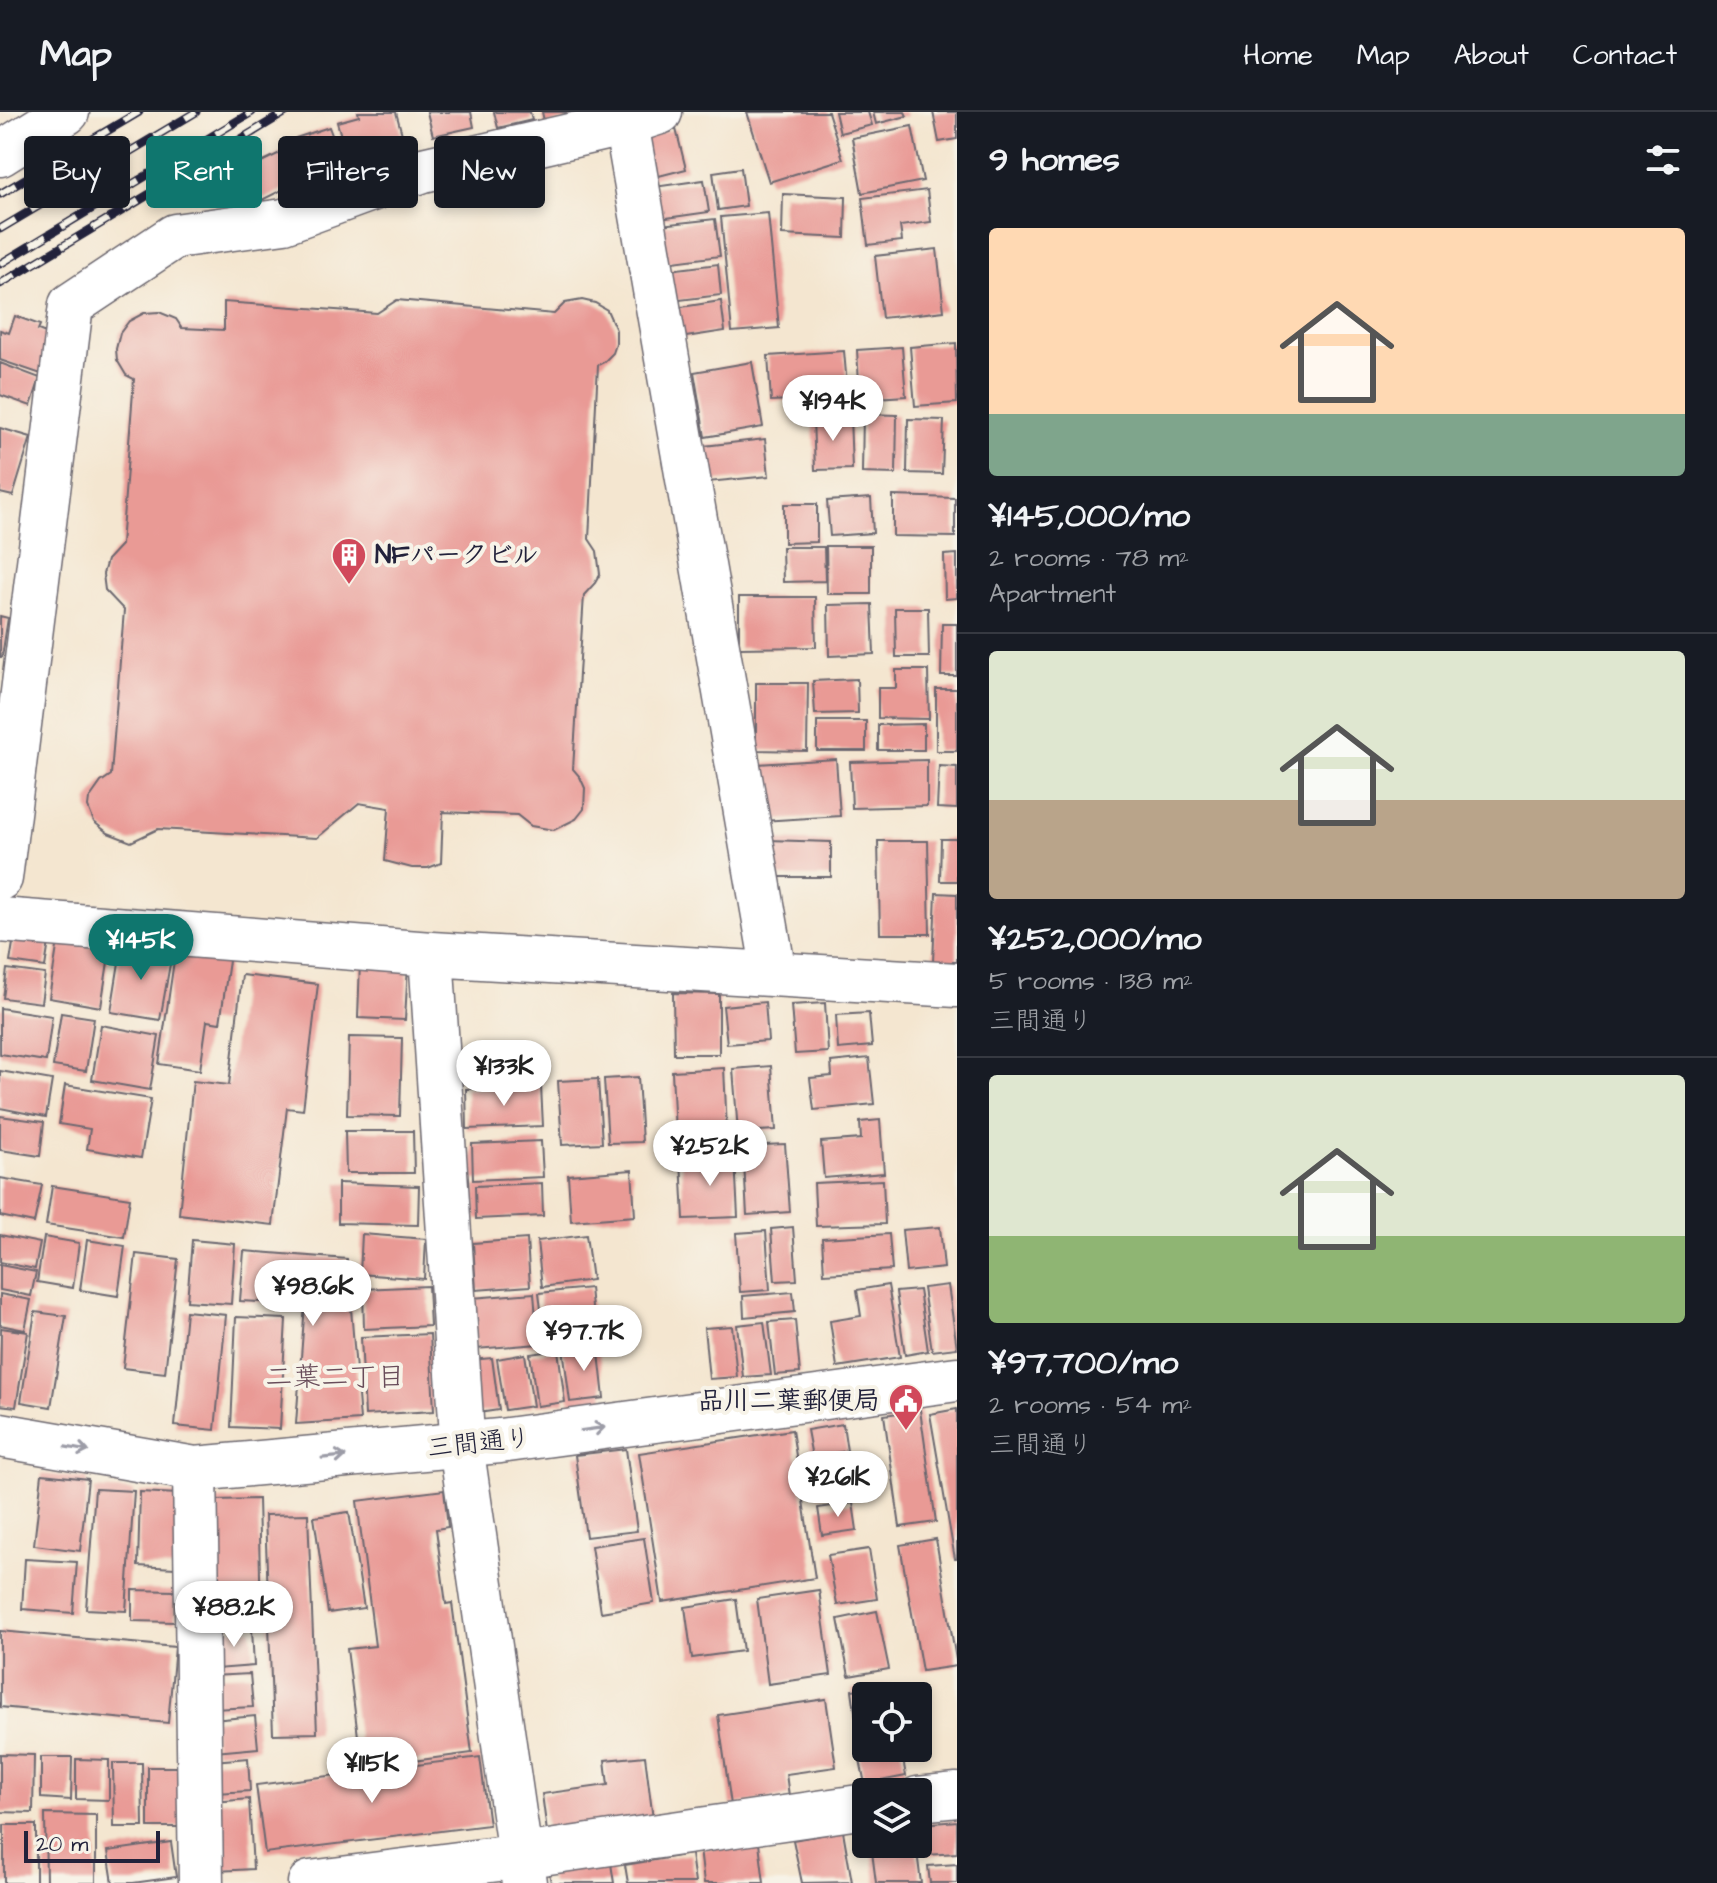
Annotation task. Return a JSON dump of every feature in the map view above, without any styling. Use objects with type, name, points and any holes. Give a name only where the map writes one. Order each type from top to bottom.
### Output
[{"type":"street","points":[[0,154],[67,112]]},
{"type":"street","points":[[0,878],[71,305],[175,236],[284,221],[423,170],[643,117],[774,973]]},
{"type":"street","points":[[0,920],[431,954],[957,985]]},
{"type":"street","points":[[431,954],[462,1444],[523,1870]]},
{"type":"street","name":"三間通り","points":[[0,1435],[195,1469],[500,1441],[957,1379]]},
{"type":"street","points":[[195,1469],[201,1883]]},
{"type":"street","points":[[932,1798],[957,1795]]},
{"type":"street","points":[[310,1883],[523,1870],[852,1809]]},
{"type":"building","points":[[358,112],[396,112],[402,136],[341,136],[337,122],[359,116]]},
{"type":"building","points":[[427,112],[471,112],[474,127],[433,136]]},
{"type":"building","points":[[494,112],[530,112],[532,120],[498,128]]},
{"type":"building","points":[[542,112],[566,112],[568,119],[545,125]]},
{"type":"building","points":[[747,112],[828,112],[843,159],[769,182]]},
{"type":"building","points":[[835,112],[868,112],[872,125],[840,133]]},
{"type":"building","points":[[873,112],[905,112],[907,116],[876,124]]},
{"type":"building","points":[[933,112],[957,112],[957,139],[939,142]]},
{"type":"building","points":[[912,126],[923,181],[862,193],[852,138]]},
{"type":"building","points":[[329,127],[332,136],[302,136]]},
{"type":"building","points":[[676,129],[686,169],[651,178],[641,138]]},
{"type":"building","points":[[278,154],[278,192],[262,200],[262,162]]},
{"type":"building","points":[[741,168],[746,206],[718,210],[713,172]]},
{"type":"building","points":[[704,180],[709,212],[659,219],[654,187]]},
{"type":"building","points":[[927,190],[931,222],[900,226],[902,241],[868,245],[862,198]]},
{"type":"building","points":[[783,194],[846,197],[845,238],[782,235]]},
{"type":"building","points":[[768,213],[779,328],[732,332],[721,217]]},
{"type":"building","points":[[715,219],[720,256],[666,263],[661,225]]},
{"type":"building","points":[[937,249],[944,311],[882,318],[875,256]]},
{"type":"building","points":[[718,264],[721,295],[672,301],[669,270]]},
{"type":"building","name":"NFパークビル","points":[[397,300],[554,314],[565,303],[582,300],[607,310],[616,330],[613,353],[598,365],[589,539],[597,551],[600,574],[584,595],[573,769],[585,788],[584,809],[576,819],[554,830],[531,826],[517,815],[443,812],[441,863],[428,868],[412,868],[385,861],[389,808],[359,803],[317,838],[158,829],[131,842],[108,833],[94,822],[88,807],[89,799],[101,782],[111,775],[124,610],[105,590],[103,574],[107,560],[121,545],[134,379],[126,375],[117,360],[120,333],[129,321],[144,313],[159,312],[176,319],[182,328],[224,330],[224,302],[377,313]]},
{"type":"building","points":[[721,301],[725,331],[679,338],[675,308]]},
{"type":"building","points":[[15,316],[40,325],[38,330],[48,334],[41,374],[0,360],[0,330],[9,333]]},
{"type":"building","points":[[956,343],[957,403],[915,406],[910,347]]},
{"type":"building","points":[[902,347],[906,396],[860,399],[857,350]]},
{"type":"building","points":[[844,351],[848,397],[771,401],[768,356]]},
{"type":"building","points":[[752,362],[763,427],[705,437],[694,372]]},
{"type":"building","points":[[0,363],[40,378],[31,406],[0,395]]},
{"type":"building","points":[[863,414],[897,415],[896,474],[862,473]]},
{"type":"building","points":[[850,416],[852,469],[815,470],[813,418]]},
{"type":"building","points":[[908,419],[944,420],[942,474],[907,473]]},
{"type":"building","points":[[0,428],[31,437],[13,496],[0,493]]},
{"type":"building","points":[[765,439],[769,476],[708,482],[704,446]]},
{"type":"building","points":[[893,496],[955,498],[955,537],[893,536]]},
{"type":"building","points":[[871,498],[873,533],[830,536],[827,501]]},
{"type":"building","points":[[784,504],[817,504],[817,542],[784,543]]},
{"type":"building","points":[[826,546],[871,546],[871,594],[827,594]]},
{"type":"building","points":[[782,547],[824,547],[825,581],[783,582]]},
{"type":"building","points":[[957,554],[957,598],[945,599],[944,555]]},
{"type":"building","points":[[739,597],[815,597],[816,647],[739,648]]},
{"type":"building","points":[[872,604],[874,654],[829,656],[828,605]]},
{"type":"building","points":[[895,608],[928,608],[929,657],[896,657]]},
{"type":"building","points":[[0,616],[8,618],[2,657],[0,657]]},
{"type":"building","points":[[942,624],[957,624],[957,676],[941,676]]},
{"type":"building","points":[[896,670],[928,670],[929,719],[878,718],[878,688],[896,688]]},
{"type":"building","points":[[857,679],[858,713],[815,714],[813,681]]},
{"type":"building","points":[[756,683],[808,683],[807,751],[756,750]]},
{"type":"building","points":[[936,689],[957,689],[957,751],[936,751]]},
{"type":"building","points":[[817,721],[866,721],[866,751],[817,751]]},
{"type":"building","points":[[924,724],[924,750],[878,750],[878,725]]},
{"type":"building","points":[[836,759],[840,816],[762,821],[758,764]]},
{"type":"building","points":[[927,760],[927,806],[852,808],[850,762]]},
{"type":"building","points":[[939,766],[957,767],[957,809],[937,808]]},
{"type":"building","points":[[941,839],[957,839],[957,881],[940,881]]},
{"type":"building","points":[[768,840],[831,842],[831,877],[776,877]]},
{"type":"building","points":[[878,841],[928,841],[930,934],[880,934]]},
{"type":"building","points":[[936,893],[957,894],[957,962],[933,962]]},
{"type":"building","points":[[14,937],[49,942],[45,967],[10,962]]},
{"type":"building","points":[[58,941],[110,949],[101,1007],[49,998]]},
{"type":"building","points":[[122,944],[172,953],[160,1020],[111,1012]]},
{"type":"building","points":[[176,947],[230,954],[220,1023],[207,1021],[200,1070],[159,1064]]},
{"type":"building","points":[[360,962],[408,964],[405,1020],[358,1018]]},
{"type":"building","points":[[7,969],[45,974],[41,1003],[3,998]]},
{"type":"building","points":[[242,975],[318,984],[303,1110],[287,1108],[273,1225],[179,1214],[193,1081],[229,1085]]},
{"type":"building","points":[[673,993],[719,994],[719,1054],[674,1054]]},
{"type":"building","points":[[765,1002],[768,1041],[727,1044],[723,1006]]},
{"type":"building","points":[[825,1003],[828,1052],[795,1054],[791,1005]]},
{"type":"building","points":[[0,1008],[52,1016],[46,1061],[0,1054]]},
{"type":"building","points":[[61,1013],[94,1018],[86,1071],[53,1066]]},
{"type":"building","points":[[869,1013],[872,1046],[838,1049],[836,1015]]},
{"type":"building","points":[[101,1025],[159,1036],[150,1090],[92,1080]]},
{"type":"building","points":[[349,1037],[402,1038],[400,1116],[347,1115]]},
{"type":"building","points":[[869,1058],[874,1104],[814,1110],[810,1078],[832,1076],[831,1062]]},
{"type":"building","points":[[771,1066],[776,1130],[738,1132],[733,1069]]},
{"type":"building","points":[[724,1068],[727,1131],[675,1133],[672,1071]]},
{"type":"building","points":[[0,1071],[52,1080],[46,1117],[0,1108]]},
{"type":"building","points":[[638,1077],[642,1142],[608,1143],[604,1079]]},
{"type":"building","points":[[598,1079],[602,1143],[562,1145],[558,1081]]},
{"type":"building","points":[[65,1085],[151,1099],[141,1158],[87,1149],[90,1129],[59,1124]]},
{"type":"building","points":[[541,1086],[543,1126],[467,1129],[466,1089]]},
{"type":"building","points":[[0,1116],[44,1122],[40,1156],[0,1150]]},
{"type":"building","points":[[880,1120],[884,1173],[824,1178],[821,1142],[861,1139],[860,1122]]},
{"type":"building","points":[[345,1131],[413,1131],[414,1173],[346,1173]]},
{"type":"building","points":[[541,1141],[543,1177],[473,1180],[472,1144]]},
{"type":"building","points":[[785,1144],[790,1212],[747,1215],[743,1146]]},
{"type":"building","points":[[735,1158],[738,1217],[684,1219],[681,1160]]},
{"type":"building","points":[[632,1170],[635,1216],[571,1221],[568,1175]]},
{"type":"building","points":[[0,1178],[42,1185],[34,1223],[0,1216]]},
{"type":"building","points":[[883,1180],[885,1224],[816,1226],[814,1183]]},
{"type":"building","points":[[338,1183],[419,1186],[418,1225],[338,1223]]},
{"type":"building","points":[[542,1183],[543,1216],[476,1219],[475,1186]]},
{"type":"building","points":[[52,1186],[130,1198],[124,1237],[46,1225]]},
{"type":"building","points":[[793,1227],[797,1280],[775,1281],[771,1229]]},
{"type":"building","points":[[940,1227],[944,1268],[906,1272],[902,1230]]},
{"type":"building","points":[[766,1231],[770,1290],[740,1292],[736,1233]]},
{"type":"building","points":[[362,1234],[426,1239],[424,1279],[360,1274]]},
{"type":"building","points":[[889,1234],[892,1270],[824,1274],[822,1238]]},
{"type":"building","points":[[0,1235],[40,1243],[35,1269],[0,1262]]},
{"type":"building","points":[[586,1235],[592,1280],[542,1287],[537,1241]]},
{"type":"building","points":[[44,1237],[79,1243],[73,1288],[37,1282]]},
{"type":"building","points":[[527,1239],[530,1286],[476,1290],[473,1243]]},
{"type":"building","points":[[87,1240],[125,1246],[118,1296],[80,1290]]},
{"type":"building","points":[[192,1240],[235,1244],[231,1304],[187,1301]]},
{"type":"building","points":[[244,1251],[347,1259],[360,1420],[296,1424],[305,1304],[240,1301]]},
{"type":"building","points":[[136,1254],[178,1259],[165,1373],[123,1368]]},
{"type":"building","points":[[0,1265],[36,1272],[31,1296],[0,1290]]},
{"type":"building","points":[[888,1285],[900,1357],[837,1367],[830,1321],[861,1316],[857,1290]]},
{"type":"building","points":[[948,1285],[957,1348],[932,1351],[923,1288]]},
{"type":"building","points":[[428,1286],[430,1326],[364,1329],[363,1289]]},
{"type":"building","points":[[590,1288],[595,1337],[545,1342],[539,1293]]},
{"type":"building","points":[[919,1290],[928,1351],[905,1355],[896,1292]]},
{"type":"building","points":[[793,1292],[795,1312],[744,1317],[743,1296]]},
{"type":"building","points":[[534,1293],[538,1344],[476,1349],[472,1298]]},
{"type":"building","points":[[0,1294],[31,1300],[25,1330],[0,1325]]},
{"type":"building","points":[[186,1311],[226,1315],[215,1430],[175,1426]]},
{"type":"building","points":[[35,1312],[66,1316],[51,1407],[21,1402]]},
{"type":"building","points":[[236,1317],[286,1319],[280,1429],[231,1427]]},
{"type":"building","points":[[795,1320],[800,1373],[775,1375],[769,1322]]},
{"type":"building","points":[[764,1322],[771,1375],[743,1377],[737,1325]]},
{"type":"building","points":[[732,1326],[737,1377],[709,1379],[704,1328]]},
{"type":"building","points":[[1,1328],[28,1332],[16,1407],[0,1405]]},
{"type":"building","points":[[430,1334],[434,1411],[365,1415],[361,1337]]},
{"type":"building","points":[[598,1344],[604,1398],[570,1402],[563,1348]]},
{"type":"building","points":[[558,1350],[565,1402],[537,1406],[530,1354]]},
{"type":"building","points":[[525,1354],[533,1406],[505,1410],[497,1359]]},
{"type":"building","points":[[492,1358],[499,1410],[478,1413],[471,1360]]},
{"type":"building","points":[[957,1409],[957,1559],[955,1559],[930,1414]]},
{"type":"building","points":[[920,1410],[936,1522],[900,1527],[884,1415]]},
{"type":"building","points":[[843,1424],[847,1451],[812,1457],[807,1430]]},
{"type":"building","points":[[792,1430],[815,1578],[662,1602],[639,1453]]},
{"type":"building","points":[[626,1449],[637,1531],[586,1537],[575,1455]]},
{"type":"building","points":[[848,1463],[852,1491],[817,1496],[813,1469]]},
{"type":"building","points":[[42,1474],[88,1479],[80,1551],[34,1545]]},
{"type":"building","points":[[95,1489],[134,1491],[126,1611],[86,1609]]},
{"type":"building","points":[[444,1490],[448,1527],[436,1529],[446,1604],[452,1603],[472,1753],[362,1768],[347,1649],[375,1646],[357,1501]]},
{"type":"building","points":[[140,1492],[178,1494],[175,1568],[138,1566]]},
{"type":"building","points":[[258,1499],[261,1613],[217,1614],[214,1500]]},
{"type":"building","points":[[853,1503],[857,1530],[822,1535],[818,1508]]},
{"type":"building","points":[[349,1512],[364,1608],[328,1613],[314,1517]]},
{"type":"building","points":[[308,1514],[317,1733],[273,1734],[265,1515]]},
{"type":"building","points":[[644,1538],[654,1603],[601,1612],[591,1546]]},
{"type":"building","points":[[936,1539],[957,1666],[922,1671],[900,1545]]},
{"type":"building","points":[[869,1549],[877,1599],[837,1605],[828,1555]]},
{"type":"building","points":[[25,1559],[77,1562],[73,1613],[22,1609]]},
{"type":"building","points":[[132,1590],[175,1591],[175,1622],[132,1621]]},
{"type":"building","points":[[819,1590],[831,1675],[768,1684],[757,1599]]},
{"type":"building","points":[[736,1599],[743,1651],[692,1658],[685,1607]]},
{"type":"building","points":[[877,1611],[889,1669],[849,1676],[838,1619]]},
{"type":"building","points":[[252,1629],[254,1666],[216,1669],[213,1632]]},
{"type":"building","points":[[0,1631],[175,1647],[168,1723],[0,1707]]},
{"type":"building","points":[[250,1674],[253,1707],[213,1709],[211,1676]]},
{"type":"building","points":[[826,1699],[836,1767],[786,1774],[789,1796],[731,1805],[718,1715]]},
{"type":"building","points":[[255,1716],[258,1748],[215,1752],[213,1720]]},
{"type":"building","points":[[0,1754],[34,1755],[33,1813],[0,1812]]},
{"type":"building","points":[[645,1756],[653,1819],[547,1832],[542,1794],[608,1785],[605,1760]]},
{"type":"building","points":[[41,1757],[72,1757],[71,1800],[41,1798]]},
{"type":"building","points":[[480,1757],[489,1825],[265,1853],[256,1785]]},
{"type":"building","points":[[248,1758],[250,1791],[215,1793],[213,1761]]},
{"type":"building","points":[[76,1759],[109,1760],[109,1800],[76,1799]]},
{"type":"building","points":[[860,1762],[904,1762],[906,1776],[864,1778]]},
{"type":"building","points":[[113,1763],[142,1763],[143,1827],[114,1827]]},
{"type":"building","points":[[148,1767],[184,1767],[183,1827],[148,1827]]},
{"type":"building","points":[[249,1799],[253,1869],[217,1871],[214,1802]]},
{"type":"building","points":[[45,1814],[96,1815],[96,1883],[46,1883]]},
{"type":"building","points":[[957,1821],[957,1853],[932,1855],[932,1823]]},
{"type":"building","points":[[4,1825],[36,1825],[36,1883],[4,1883]]},
{"type":"building","points":[[843,1831],[852,1882],[802,1883],[793,1840]]},
{"type":"building","points":[[171,1842],[176,1877],[113,1883],[108,1851]]},
{"type":"building","points":[[759,1843],[764,1883],[704,1883],[700,1849]]},
{"type":"building","points":[[691,1854],[695,1883],[628,1883],[625,1865]]},
{"type":"building","points":[[610,1857],[614,1883],[551,1883],[548,1866]]},
{"type":"building","points":[[873,1858],[918,1858],[921,1883],[876,1883]]},
{"type":"building","points":[[957,1864],[957,1883],[930,1883],[928,1866]]},
{"type":"railway","points":[[0,194],[139,112]]},
{"type":"railway","points":[[0,229],[196,112]]},
{"type":"railway","points":[[0,264],[252,112]]},
{"type":"railway","points":[[0,284],[286,112]]},
{"type":"place","name":"NFパークビル","points":[[349,586]]},
{"type":"place","name":"品川二葉郵便局","points":[[906,1432]]},
{"type":"district","name":"二葉二丁目","points":[[335,1377]]}]
